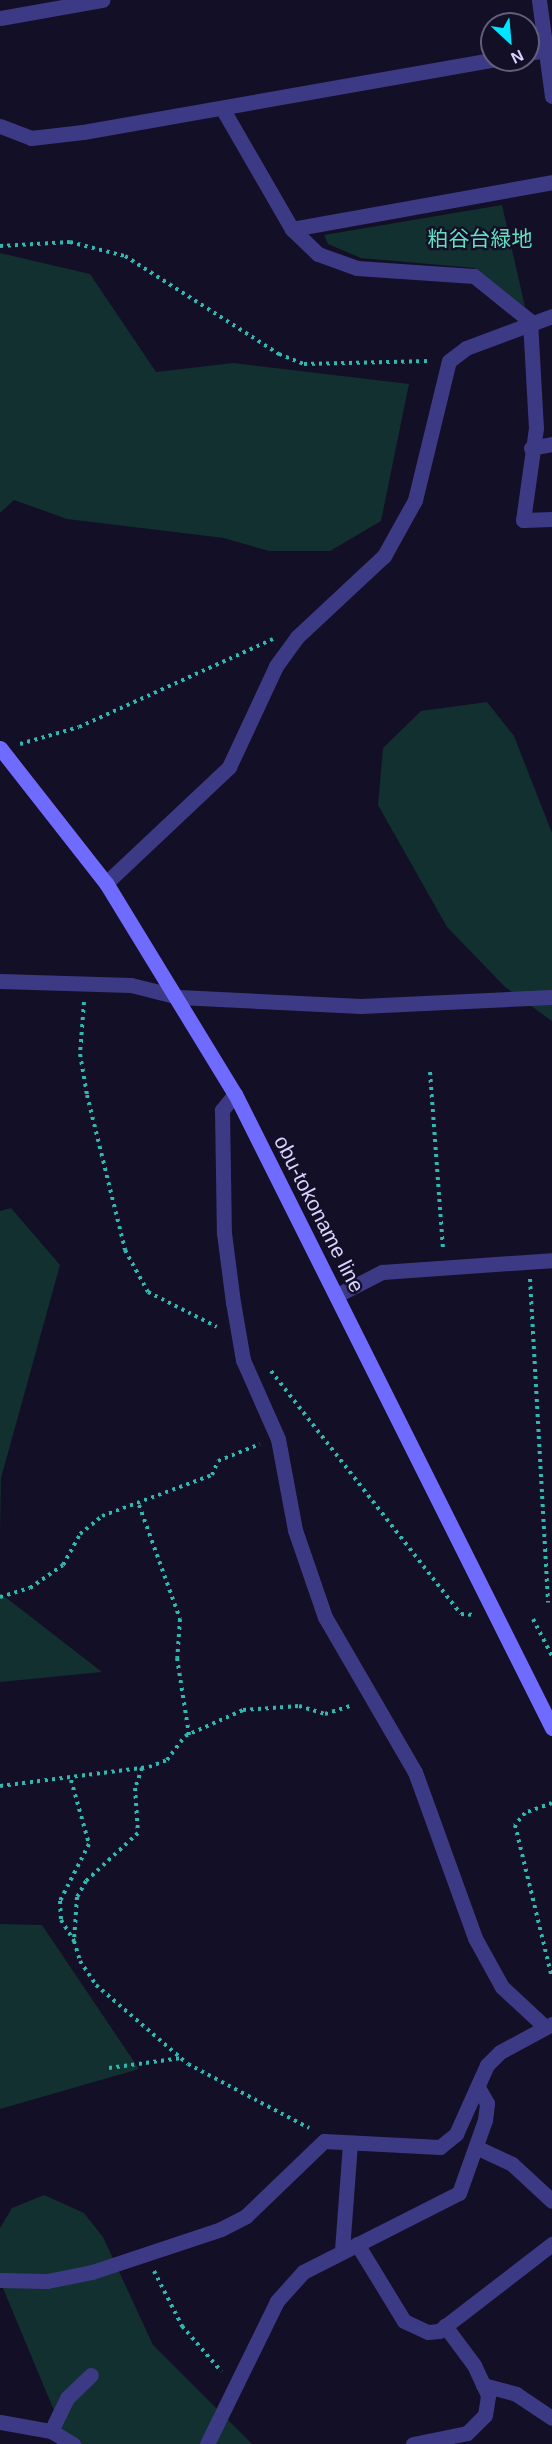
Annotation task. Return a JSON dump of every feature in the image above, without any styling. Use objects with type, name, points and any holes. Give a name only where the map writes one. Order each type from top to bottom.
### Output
[{"type":"main road","name":"obu-tokoname line","points":[[2,751],[106,883],[179,997],[235,1094],[552,1728]]},
{"type":"street","points":[[0,18],[102,0]]},
{"type":"street","points":[[539,0],[550,49],[552,96]]},
{"type":"street","points":[[0,126],[31,138],[222,108],[480,62]]},
{"type":"street","points":[[222,108],[292,229],[318,254],[357,268],[474,276],[530,321],[536,428],[531,448],[523,520],[552,519]]},
{"type":"street","points":[[292,229],[552,182]]},
{"type":"street","points":[[106,883],[229,767],[276,666],[297,637],[384,555],[410,510],[449,361],[530,321],[552,316]]},
{"type":"street","points":[[531,448],[552,444]]},
{"type":"street","points":[[0,981],[131,985],[179,997],[361,1006],[552,997]]},
{"type":"street","points":[[0,2280],[47,2281],[145,2254],[246,2216],[324,2140],[440,2147],[456,2134],[478,2089],[500,2052],[548,2025],[502,1987],[475,1938],[415,1772],[374,1697],[325,1617],[295,1530],[278,1439],[243,1360],[224,1233],[222,1110],[235,1094]]},
{"type":"street","points":[[337,1295],[382,1272],[552,1260]]},
{"type":"street","points":[[207,2444],[240,2381],[277,2301],[303,2272],[342,2250],[447,2203],[459,2193],[480,2149],[487,2103],[478,2089]]},
{"type":"street","points":[[342,2250],[351,2143]]},
{"type":"street","points":[[480,2149],[512,2164],[552,2201]]},
{"type":"street","points":[[357,2244],[404,2320],[428,2332],[445,2326],[552,2244]]},
{"type":"street","points":[[413,2444],[477,2427],[488,2405],[483,2385],[445,2326]]},
{"type":"street","points":[[51,2431],[67,2398],[91,2375]]},
{"type":"street","points":[[483,2385],[516,2394],[552,2418]]},
{"type":"street","points":[[0,2422],[51,2431],[72,2444]]},
{"type":"path","points":[[0,246],[70,242],[125,256],[279,354],[304,364],[449,361]]},
{"type":"path","points":[[2,751],[79,727],[265,639],[297,637]]},
{"type":"path","points":[[430,1072],[444,1267]]},
{"type":"path","points":[[529,1261],[548,1602]]},
{"type":"path","points":[[0,1597],[30,1588],[63,1564],[80,1534],[102,1516],[139,1505],[212,1475],[218,1461],[278,1439]]},
{"type":"path","points":[[139,1505],[180,1619],[177,1658],[189,1735]]},
{"type":"path","points":[[533,1619],[552,1656]]},
{"type":"path","points":[[0,1786],[42,1777],[71,1780],[142,1768],[167,1760],[189,1735],[243,1710],[298,1706],[325,1713],[374,1697]]},
{"type":"path","points":[[74,1941],[77,1897],[86,1881],[138,1833],[135,1788],[142,1768]]},
{"type":"path","points":[[71,1780],[89,1844],[60,1901],[64,1927],[74,1941],[96,1985],[181,2058],[299,2120],[324,2140]]},
{"type":"path","points":[[552,1803],[525,1813],[514,1826],[552,1978]]},
{"type":"path","points":[[109,2068],[181,2058]]},
{"type":"path","points":[[145,2254],[205,2357],[240,2381]]},
{"type":"green space","name":"粕谷台緑地","points":[[502,205],[525,307],[474,268],[361,258],[328,244],[324,235]]},
{"type":"green space","points":[[0,253],[90,274],[156,372],[233,363],[409,384],[381,521],[330,551],[269,551],[224,538],[67,519],[14,500],[0,513]]},
{"type":"green space","points":[[487,702],[514,736],[552,833],[552,1021],[505,987],[447,927],[378,805],[383,748],[421,711]]},
{"type":"green space","points":[[11,1208],[60,1265],[1,1478],[0,1536],[0,1211]]},
{"type":"green space","points":[[0,1593],[102,1672],[0,1682]]},
{"type":"green space","points":[[0,1924],[42,1925],[139,2069],[0,2109]]},
{"type":"green space","points":[[44,2195],[84,2213],[103,2237],[153,2345],[252,2444],[68,2444],[0,2281],[0,2228],[12,2208]]}]
